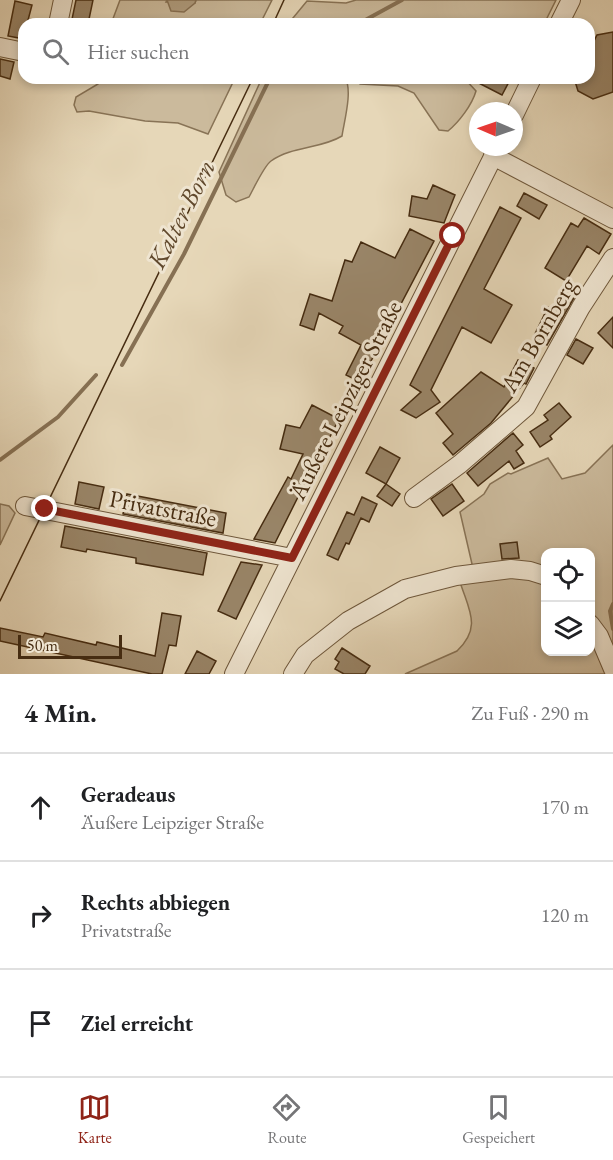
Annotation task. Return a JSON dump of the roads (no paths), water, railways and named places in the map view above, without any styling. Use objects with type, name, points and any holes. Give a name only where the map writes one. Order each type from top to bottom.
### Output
[{"type":"street","points":[[59,18],[63,0]]},
{"type":"street","points":[[562,18],[571,0]]},
{"type":"street","points":[[0,47],[18,51]]},
{"type":"street","points":[[520,102],[529,84]]},
{"type":"street","name":"Äußere Leipziger Straße","points":[[234,674],[494,156]]},
{"type":"street","points":[[503,156],[613,219]]},
{"type":"street","name":"Am Bornberg","points":[[414,498],[460,464],[526,407],[581,307],[613,258]]},
{"type":"street","name":"Privatstraße","points":[[25,506],[292,558]]},
{"type":"street","points":[[293,674],[305,655],[348,621],[405,589],[456,576],[511,569],[541,574]]},
{"type":"street","points":[[595,630],[613,669]]},
{"type":"waterway","name":"Kalter Born","points":[[369,18],[402,0]]},
{"type":"waterway","name":"Kalter Born","points":[[122,365],[184,254],[267,84]]},
{"type":"waterway","name":"Kalter Born","points":[[0,460],[58,417],[96,375]]},
{"type":"waterway","points":[[613,604],[610,611],[613,629]]},
{"type":"tram line","points":[[276,18],[284,0]]},
{"type":"tram line","points":[[0,601],[250,84]]}]
